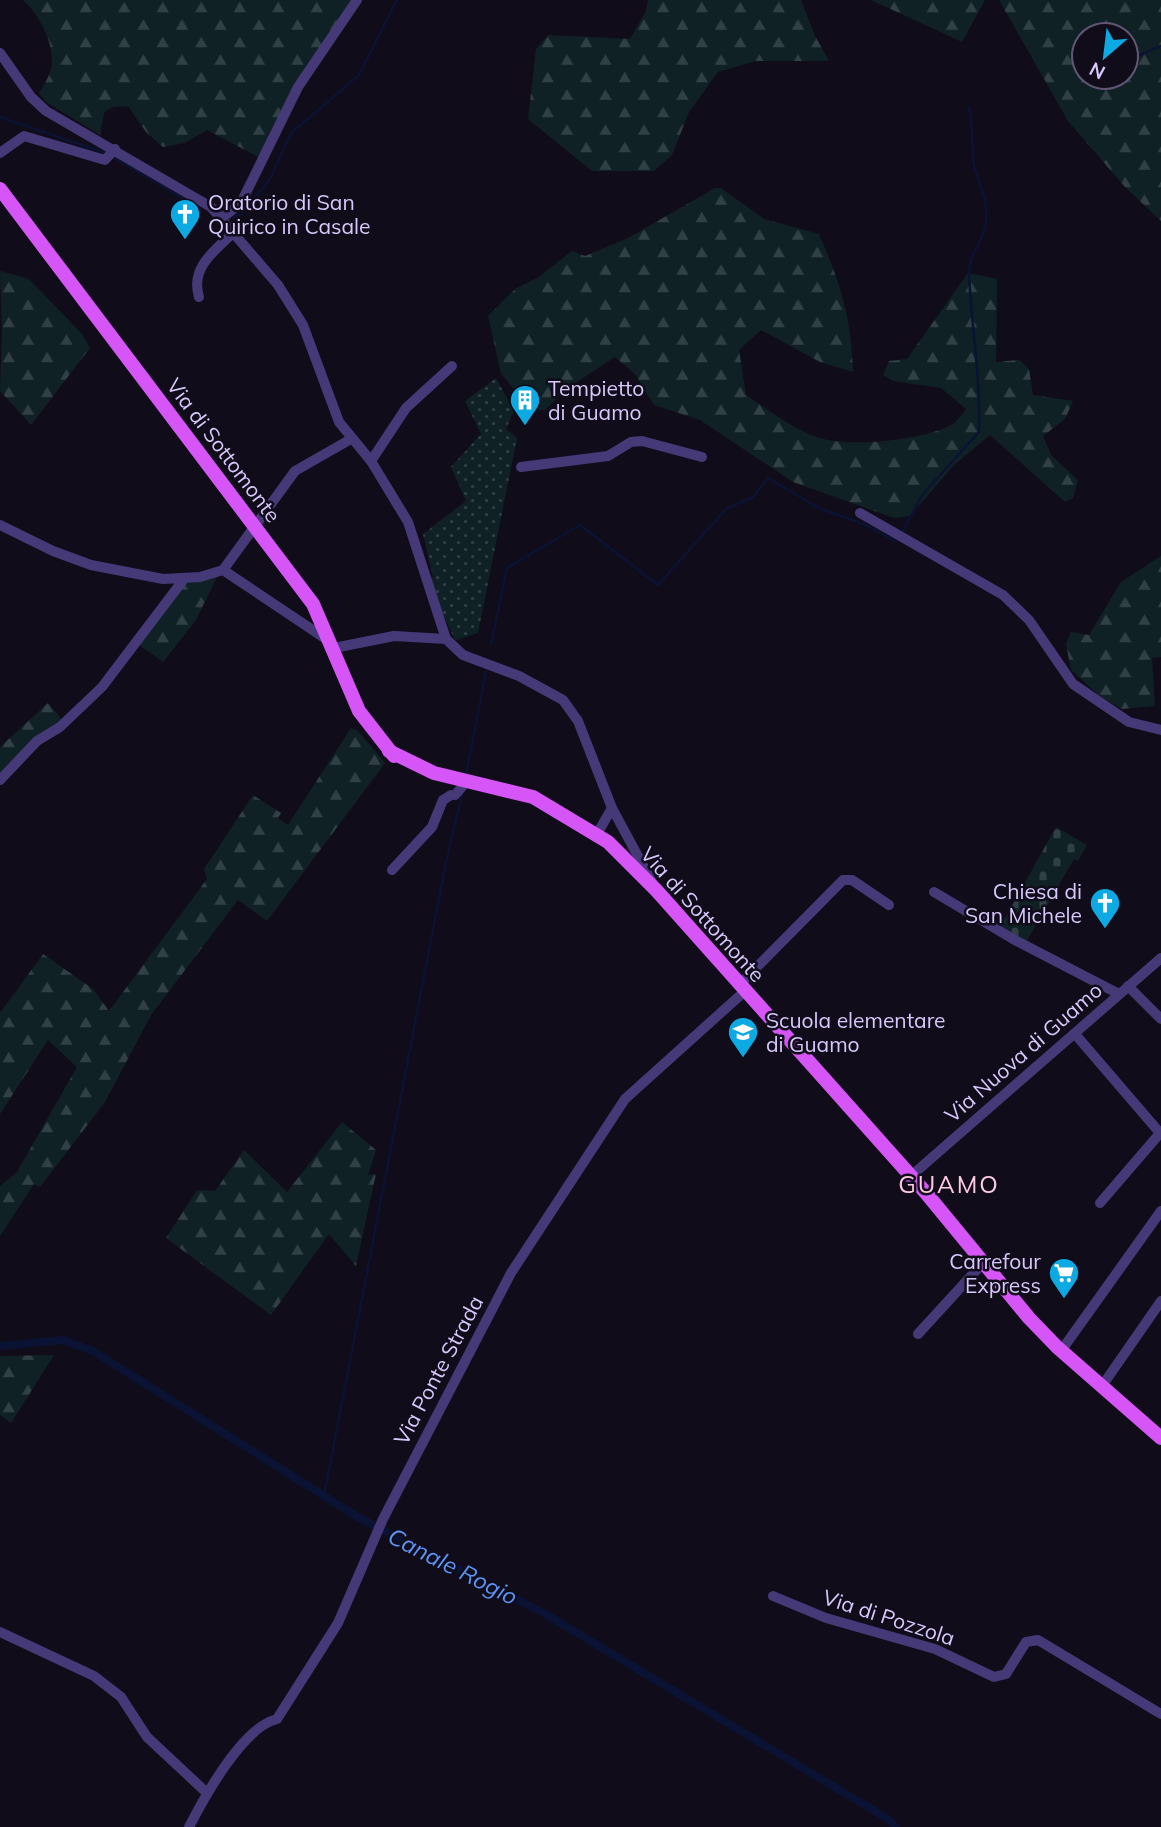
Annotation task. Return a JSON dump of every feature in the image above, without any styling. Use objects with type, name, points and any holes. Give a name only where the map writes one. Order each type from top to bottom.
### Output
[{"type":"main road","name":"Via di Sottomonte","points":[[0,188],[313,604],[333,645],[359,711],[390,751],[401,763],[456,793],[543,804]]},
{"type":"main road","name":"Via di Sottomonte","points":[[390,751],[434,773],[512,790],[603,838],[656,890],[911,1176],[1061,1351],[1161,1438]]},
{"type":"street","points":[[222,218],[241,203],[298,87],[357,0]]},
{"type":"street","points":[[0,53],[31,97],[46,111],[112,153],[211,207],[278,285],[303,325],[339,422],[372,461],[408,522],[446,639],[455,651],[519,676],[554,692],[564,700],[578,721],[612,808],[656,890]]},
{"type":"street","points":[[0,153],[24,136],[112,153]]},
{"type":"street","points":[[199,297],[196,281],[199,270],[206,258],[233,233]]},
{"type":"street","points":[[372,461],[406,408],[452,366]]},
{"type":"street","points":[[0,525],[53,551],[91,565],[152,577],[184,579],[223,570],[253,525],[295,471],[351,439]]},
{"type":"street","points":[[522,467],[608,456],[631,442],[642,440],[702,457]]},
{"type":"street","points":[[860,513],[1003,595],[1029,620],[1073,684],[1129,722],[1161,730]]},
{"type":"street","points":[[223,570],[333,645],[394,636],[446,639]]},
{"type":"street","points":[[0,780],[37,741],[60,727],[102,687],[184,579]]},
{"type":"street","points":[[392,870],[432,827],[443,800],[456,793]]},
{"type":"street","points":[[603,838],[612,808]]},
{"type":"street","points":[[603,838],[620,824]]},
{"type":"street","name":"Via Ponte Strada","points":[[189,1827],[207,1793],[253,1732],[264,1722],[277,1719],[338,1623],[375,1535],[511,1273],[610,1119],[640,1084],[742,988],[843,880],[852,880],[890,905]]},
{"type":"street","points":[[934,892],[1013,939],[1123,990],[1161,1019]]},
{"type":"street","name":"Via Nuova di Guamo","points":[[911,1176],[1161,958]]},
{"type":"street","points":[[1074,1034],[1160,1133],[1100,1203]]},
{"type":"street","points":[[1061,1351],[1161,1211]]},
{"type":"street","points":[[918,1334],[984,1263]]},
{"type":"street","points":[[1102,1386],[1161,1301]]},
{"type":"street","name":"Via di Pozzola","points":[[773,1596],[826,1618],[935,1649],[994,1677],[1006,1674],[1026,1642],[1038,1640],[1161,1714]]},
{"type":"street","points":[[0,1632],[94,1676],[121,1697],[147,1737],[207,1793]]},
{"type":"green space","points":[[23,0],[355,0],[262,159],[207,130],[185,143],[163,147],[146,132],[128,106],[113,107],[104,112],[100,135],[46,102],[39,93],[50,72],[52,53],[41,23]]},
{"type":"green space","points":[[648,0],[801,0],[815,36],[829,61],[756,61],[718,72],[689,112],[672,155],[654,171],[592,171],[528,119],[536,49],[548,35],[630,39],[646,11]]},
{"type":"green space","points":[[871,0],[985,0],[962,42]]},
{"type":"green space","points":[[999,0],[1161,0],[1161,221],[1125,187],[1068,121]]},
{"type":"green space","points":[[715,188],[721,188],[764,219],[819,234],[839,285],[850,334],[853,372],[820,362],[761,330],[739,350],[746,395],[795,427],[816,437],[840,442],[908,438],[951,425],[966,409],[941,388],[893,381],[883,375],[889,361],[907,359],[968,273],[997,279],[996,362],[1019,360],[1029,369],[1033,395],[1073,401],[1065,419],[1043,436],[1051,455],[1078,480],[1073,498],[1065,502],[990,435],[954,465],[910,516],[894,518],[793,482],[700,420],[654,405],[635,374],[615,357],[566,389],[545,410],[532,409],[501,374],[488,316],[515,289],[539,277],[572,251],[585,256],[628,238]]},
{"type":"green space","points":[[0,271],[29,279],[82,334],[90,348],[31,425],[0,391]]},
{"type":"green space","points":[[496,378],[514,411],[506,429],[517,438],[478,633],[455,640],[428,582],[433,577],[423,534],[466,501],[451,467],[481,434],[465,401]]},
{"type":"green space","points":[[1161,556],[1161,657],[1152,658],[1155,706],[1122,709],[1101,697],[1071,670],[1066,644],[1071,632],[1089,635],[1121,582]]},
{"type":"green space","points":[[218,575],[196,620],[163,662],[138,644],[181,583]]},
{"type":"green space","points":[[48,703],[63,721],[0,778],[0,747]]},
{"type":"green space","points":[[351,728],[358,731],[385,763],[267,921],[238,900],[151,1015],[105,1102],[40,1187],[34,1184],[0,1236],[0,1186],[17,1172],[77,1067],[48,1040],[0,1114],[0,1013],[43,954],[93,989],[109,1011],[207,879],[204,869],[253,795],[281,813],[278,818],[288,825]]},
{"type":"green space","points":[[1056,827],[1087,845],[1078,861],[1074,859],[1025,944],[999,929]]},
{"type":"green space","points":[[342,1122],[376,1150],[368,1175],[376,1174],[356,1266],[329,1234],[271,1315],[166,1238],[197,1190],[215,1191],[244,1150],[287,1192]]},
{"type":"green space","points":[[54,1355],[11,1423],[0,1415],[0,1356]]},
{"type":"waterway","points":[[233,218],[243,212],[270,179],[291,133],[359,75],[397,0]]},
{"type":"waterway","points":[[1140,55],[1161,46]]},
{"type":"waterway","points":[[902,532],[923,494],[979,432],[979,392],[969,272],[971,260],[985,229],[987,214],[974,165],[969,107]]},
{"type":"waterway","points":[[0,117],[108,154]]},
{"type":"waterway","points":[[113,157],[201,209]]},
{"type":"waterway","points":[[491,644],[507,568],[580,525],[658,585],[726,509],[753,497],[768,478],[819,508],[866,525],[896,542]]},
{"type":"waterway","points":[[466,775],[486,671]]},
{"type":"waterway","points":[[324,1496],[446,862],[462,794]]},
{"type":"waterway","name":"Canale Rogio","points":[[0,1346],[63,1340],[93,1351],[356,1516],[547,1615],[888,1819],[896,1827]]},
{"type":"place","name":"Oratorio di San Quirico in Casale","points":[[185,241]]},
{"type":"place","name":"Tempietto di Guamo","points":[[525,427]]},
{"type":"place","name":"Chiesa di San Michele","points":[[1105,930]]},
{"type":"place","name":"Scuola elementare di Guamo","points":[[743,1059]]},
{"type":"place","name":"Carrefour Express","points":[[1064,1300]]},
{"type":"district","name":"GUAMO","points":[[949,1184]]}]
